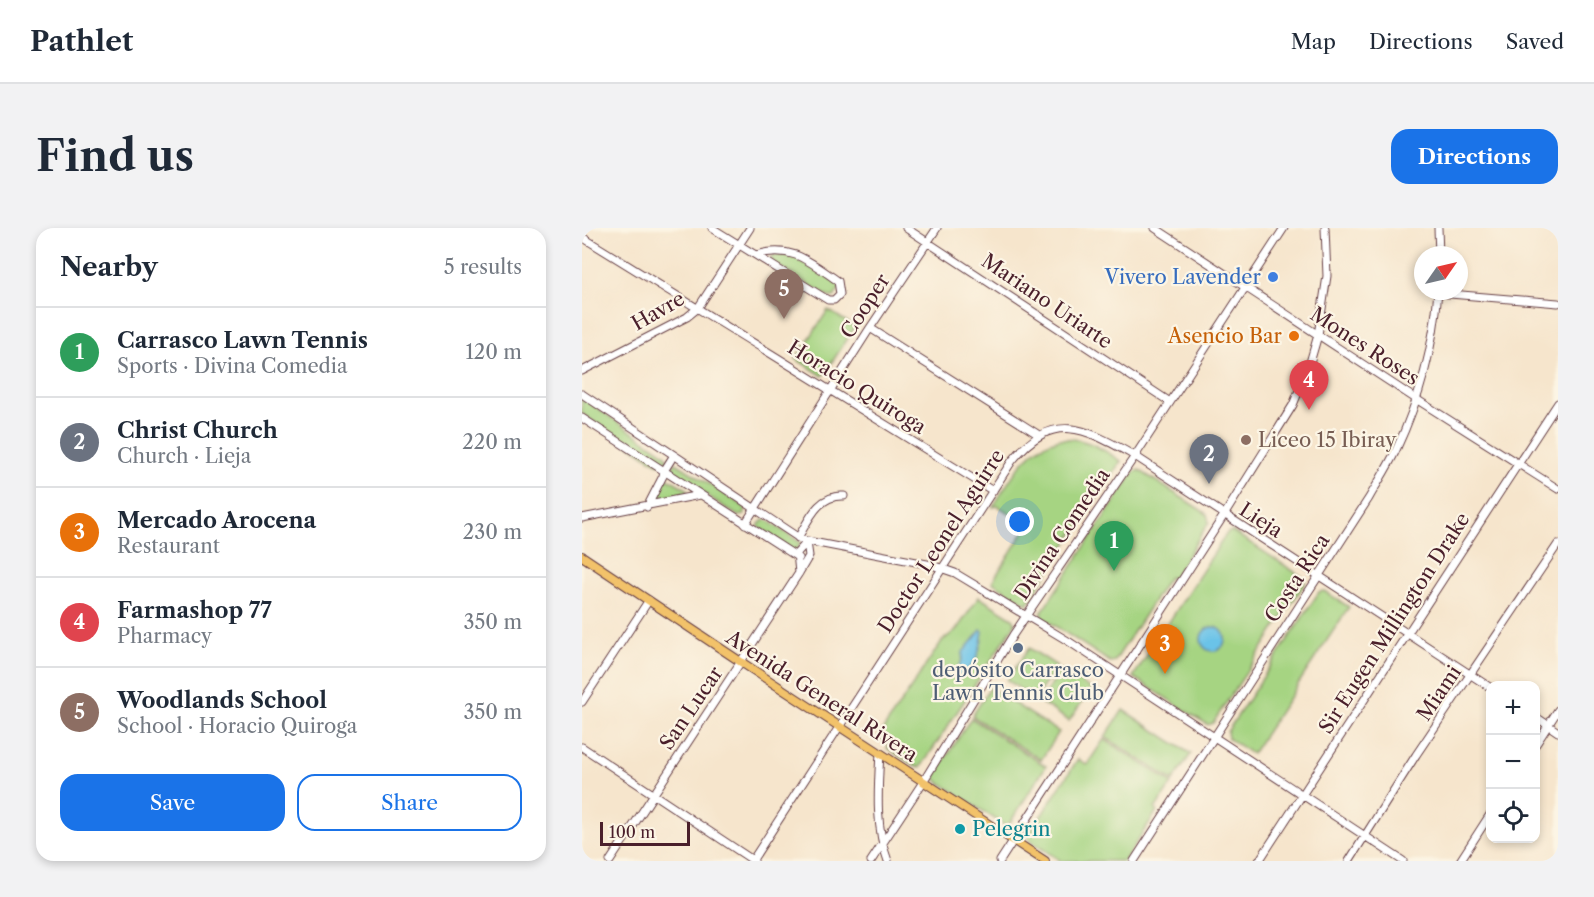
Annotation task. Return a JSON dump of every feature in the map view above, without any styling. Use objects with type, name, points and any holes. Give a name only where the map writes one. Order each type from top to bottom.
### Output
[{"type":"main road","name":"Avenida General Rivera","points":[[582,556],[1045,861]]},
{"type":"street","points":[[712,228],[828,300],[834,300],[840,294],[838,281],[802,256],[788,252],[756,255]]},
{"type":"street","name":"Havre","points":[[582,371],[687,317],[698,308],[750,228]]},
{"type":"street","name":"Mariano Uriarte","points":[[906,228],[1170,402]]},
{"type":"street","name":"Cooper","points":[[745,524],[937,228]]},
{"type":"street","name":"Mones Roses","points":[[1155,228],[1558,489]]},
{"type":"street","name":"Divina Comedia","points":[[871,861],[923,782],[1026,615],[1135,456],[1284,228]]},
{"type":"street","points":[[1000,861],[1293,405],[1309,366],[1318,335],[1327,276],[1325,228]]},
{"type":"street","points":[[1438,228],[1439,246]]},
{"type":"street","name":"Horacio Quiroga","points":[[582,237],[993,491]]},
{"type":"street","points":[[1468,295],[1558,303]]},
{"type":"street","name":"Costa Rica","points":[[1134,861],[1369,498],[1395,452],[1416,399],[1430,347],[1437,300]]},
{"type":"street","points":[[870,328],[1039,435],[1076,429],[1099,436],[1135,456]]},
{"type":"street","points":[[582,394],[807,543],[822,543],[943,568],[955,573],[1026,615],[1403,861]]},
{"type":"street","name":"Sir Eugen Millington Drake","points":[[1259,861],[1558,403]]},
{"type":"street","points":[[582,418],[796,558],[802,559],[809,556],[826,545]]},
{"type":"street","name":"Doctor Leonel Aguirre","points":[[753,861],[1021,449],[1039,435]]},
{"type":"street","points":[[646,507],[674,455]]},
{"type":"street","name":"Lieja","points":[[1135,456],[1317,577],[1486,685]]},
{"type":"street","points":[[582,518],[700,495]]},
{"type":"street","points":[[798,538],[810,516],[821,503],[835,495],[844,496]]},
{"type":"street","points":[[799,573],[796,558],[799,550],[807,543]]},
{"type":"street","points":[[807,543],[809,556]]},
{"type":"street","name":"Miami","points":[[1349,861],[1416,755],[1558,544]]},
{"type":"street","name":"San Lucar","points":[[610,861],[809,556]]},
{"type":"street","points":[[582,702],[649,600]]},
{"type":"street","points":[[1540,737],[1558,710]]},
{"type":"street","points":[[1540,720],[1558,732]]},
{"type":"street","points":[[582,747],[753,861]]},
{"type":"street","points":[[880,753],[878,806],[882,844],[888,861]]},
{"type":"street","points":[[1460,861],[1486,821]]},
{"type":"green space","points":[[774,255],[791,255],[837,282],[840,288],[834,297],[829,297],[773,263],[771,258]]},
{"type":"green space","points":[[828,310],[855,327],[823,376],[796,359]]},
{"type":"green space","points":[[582,398],[665,454],[668,459],[665,464],[658,464],[582,414]]},
{"type":"green space","points":[[1060,439],[1085,442],[1121,461],[1027,604],[992,582],[1028,525],[998,506],[993,507],[1013,475],[1028,457],[1037,449]]},
{"type":"green space","points":[[676,463],[744,506],[746,509],[744,515],[738,516],[673,473],[671,468]]},
{"type":"green space","points":[[1139,470],[1207,514],[1209,522],[1173,579],[1169,577],[1115,661],[1110,662],[1043,618],[1041,613],[1134,472]]},
{"type":"green space","points":[[666,477],[687,489],[687,494],[660,500],[658,492]]},
{"type":"green space","points":[[765,519],[801,543],[795,552],[759,528],[759,524]]},
{"type":"green space","points":[[1232,531],[1304,578],[1305,583],[1213,723],[1208,725],[1133,677],[1227,533]]},
{"type":"green space","points":[[1324,591],[1349,607],[1252,754],[1228,738],[1227,732],[1319,592]]},
{"type":"green space","points":[[979,597],[1014,619],[1015,624],[921,767],[916,767],[887,748],[889,744],[878,737],[942,641],[957,629]]},
{"type":"green space","points":[[1029,648],[1057,666],[1035,699],[1007,680]]},
{"type":"green space","points":[[1061,669],[1091,689],[1069,721],[1040,702]]},
{"type":"green space","points":[[990,688],[1059,732],[1041,760],[972,716]]},
{"type":"green space","points":[[1123,710],[1191,754],[1173,781],[1105,737]]},
{"type":"green space","points":[[971,718],[1046,766],[1009,824],[1004,825],[936,780],[935,775]]},
{"type":"green space","points":[[1104,739],[1172,783],[1155,809],[1157,811],[1124,861],[1061,861],[1030,841],[1028,836],[1078,759],[1087,765]]},
{"type":"water","points":[[1213,627],[1218,628],[1224,634],[1224,644],[1218,650],[1213,651],[1208,650],[1202,644],[1201,639],[1202,634],[1208,628]]},
{"type":"water","points":[[981,630],[983,631],[981,645],[973,664],[963,673],[955,675],[963,652]]},
{"type":"place","name":"Vivero Lavender","points":[[1273,277]]},
{"type":"place","name":"Woodlands School","points":[[784,319]]},
{"type":"place","name":"Asencio Bar","points":[[1294,336]]},
{"type":"place","name":"Farmashop 77","points":[[1309,410]]},
{"type":"place","name":"Liceo 15 Ibiray","points":[[1246,440]]},
{"type":"place","name":"Christ Church","points":[[1209,484]]},
{"type":"place","name":"Carrasco Lawn Tennis","points":[[1114,571]]},
{"type":"place","name":"depósito Carrasco Lawn Tennis Club","points":[[1018,648]]},
{"type":"place","name":"Mercado Arocena","points":[[1165,674]]},
{"type":"place","name":"Pelegrin","points":[[960,829]]}]
